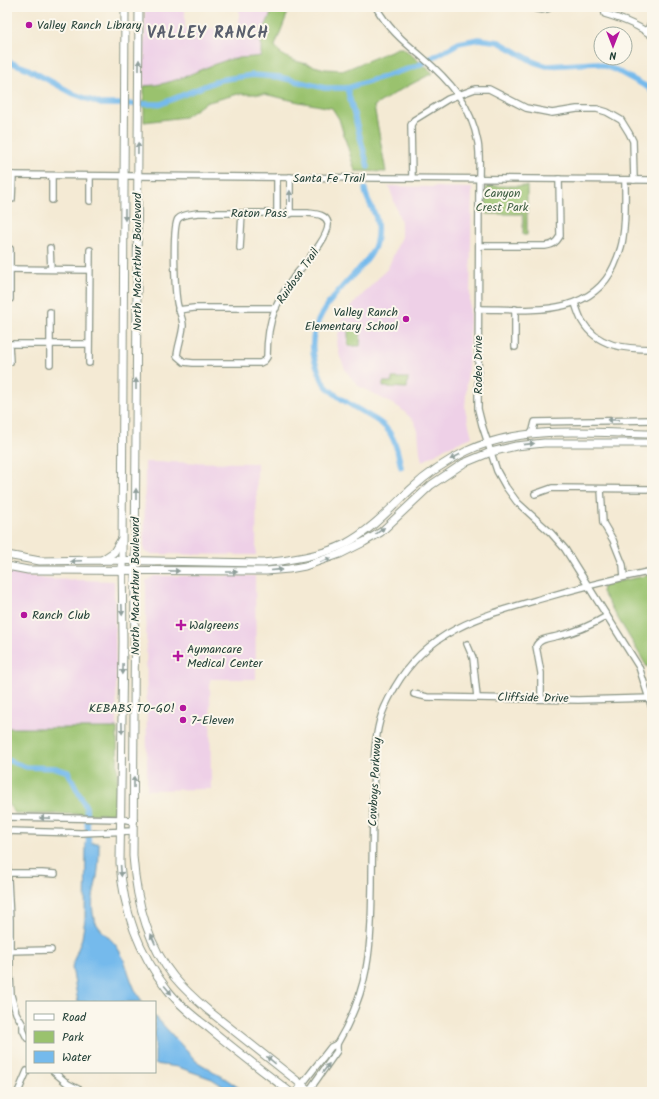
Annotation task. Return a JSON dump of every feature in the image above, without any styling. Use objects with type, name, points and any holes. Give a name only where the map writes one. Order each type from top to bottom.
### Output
[{"type":"main road","name":"North MacArthur Boulevard","points":[[125,7],[122,818],[120,863],[122,879],[128,914],[140,944],[167,990],[189,1013],[290,1092]]},
{"type":"main road","name":"North MacArthur Boulevard","points":[[139,7],[134,875],[148,929],[163,960],[173,976],[193,998],[310,1091]]},
{"type":"main road","points":[[125,38],[139,38]]},
{"type":"main road","points":[[343,550],[376,522],[425,476],[454,457],[468,450],[498,440],[554,432],[652,434]]},
{"type":"main road","points":[[596,433],[596,443]]},
{"type":"main road","points":[[7,566],[28,570],[122,571],[248,572],[289,569],[316,563],[364,542],[381,532],[431,485],[464,463],[491,452],[526,444],[652,443]]},
{"type":"main road","points":[[102,560],[114,552],[122,538]]},
{"type":"main road","points":[[7,555],[29,559],[66,561],[102,560],[263,563],[287,561],[336,548],[343,550]]},
{"type":"main road","points":[[28,570],[29,559]]},
{"type":"main road","points":[[248,563],[248,572]]},
{"type":"main road","points":[[122,689],[134,689]]},
{"type":"street","name":"Rodeo Drive","points":[[376,7],[392,31],[450,82],[466,105],[475,131],[479,148],[478,409],[497,471],[513,498],[551,533],[565,549],[640,667],[651,698],[652,708]]},
{"type":"street","points":[[531,7],[534,9],[544,10],[550,7]]},
{"type":"street","points":[[604,7],[606,14],[624,20],[652,36]]},
{"type":"street","points":[[647,32],[652,20]]},
{"type":"street","points":[[412,178],[411,125],[414,120],[448,99],[475,89],[489,89],[526,108],[552,113],[591,108],[607,112],[621,120],[633,141],[634,180]]},
{"type":"street","points":[[10,175],[12,199]]},
{"type":"street","name":"Santa Fe Trail","points":[[10,175],[652,180]]},
{"type":"street","points":[[52,176],[52,200]]},
{"type":"street","points":[[90,176],[90,201]]},
{"type":"street","points":[[277,177],[277,214]]},
{"type":"street","points":[[290,177],[290,214]]},
{"type":"street","points":[[479,246],[552,246],[556,243],[560,236],[559,180]]},
{"type":"street","points":[[478,309],[546,309],[562,307],[588,297],[610,274],[617,259],[623,239],[625,180]]},
{"type":"street","points":[[240,248],[242,213]]},
{"type":"street","name":"Raton Pass","points":[[178,310],[176,294],[175,231],[178,220],[182,216],[193,214],[308,213],[322,216],[326,219],[328,224],[327,233]]},
{"type":"street","name":"Ruidosa Trail","points":[[178,310],[182,319],[183,327],[177,356],[184,362],[258,363],[264,361],[267,357],[271,320],[276,308],[294,277],[321,243],[327,233]]},
{"type":"street","points":[[50,248],[51,269]]},
{"type":"street","points":[[10,249],[8,269],[10,299]]},
{"type":"street","points":[[89,363],[90,250]]},
{"type":"street","points":[[8,269],[90,270]]},
{"type":"street","points":[[575,303],[582,321],[595,336],[616,346],[652,349]]},
{"type":"street","points":[[178,310],[194,308],[276,308]]},
{"type":"street","points":[[515,309],[515,347]]},
{"type":"street","points":[[50,312],[50,364]]},
{"type":"street","points":[[10,362],[8,344],[88,344]]},
{"type":"street","points":[[532,434],[535,422],[652,420]]},
{"type":"street","points":[[535,494],[552,488],[652,489]]},
{"type":"street","points":[[601,489],[603,523],[613,540],[623,564],[624,576]]},
{"type":"street","name":"Cowboys Parkway","points":[[310,1091],[337,1051],[337,1044],[358,1003],[366,972],[371,940],[375,750],[380,722],[388,700],[401,676],[416,658],[430,645],[454,630],[477,619],[588,585],[652,571]]},
{"type":"street","points":[[541,698],[541,673],[536,646],[538,643],[546,639],[561,636],[586,627],[607,616]]},
{"type":"street","points":[[467,644],[473,658],[477,697]]},
{"type":"street","name":"Cliffside Drive","points":[[414,694],[427,697],[541,698],[578,700],[651,698]]},
{"type":"street","points":[[7,817],[82,819],[122,818],[134,821]]},
{"type":"street","points":[[7,831],[81,833],[134,831]]},
{"type":"street","points":[[7,860],[11,995],[16,1013],[23,1025],[23,1030],[26,1036]]},
{"type":"street","points":[[8,874],[54,874]]},
{"type":"street","points":[[9,951],[51,950]]},
{"type":"street","name":"Cowboys Parkway","points":[[296,1092],[331,1047],[337,1044]]},
{"type":"street","points":[[18,1092],[26,1073]]},
{"type":"street","points":[[55,1073],[68,1084],[84,1092]]},
{"type":"shaded area","points":[[145,7],[185,7],[185,28],[239,29],[239,7],[274,7],[264,29],[261,29],[261,56],[225,60],[176,81],[144,86]]},
{"type":"shaded area","name":"Valley Ranch Elementary School","points":[[389,186],[472,188],[469,353],[465,409],[472,437],[445,448],[422,462],[418,431],[414,421],[400,408],[357,385],[346,371],[340,357],[337,343],[340,325],[344,314],[388,268],[401,237],[401,222]]},
{"type":"shaded area","points":[[145,462],[257,463],[256,555],[150,554],[144,551]]},
{"type":"shaded area","points":[[7,572],[46,579],[114,581],[117,728],[7,728]]},
{"type":"shaded area","points":[[154,576],[255,576],[256,679],[210,679],[211,789],[147,790],[146,581]]},
{"type":"green space","points":[[274,7],[290,7],[275,46],[281,54],[292,60],[325,69],[345,70],[398,48],[403,48],[433,73],[374,106],[386,172],[355,171],[339,119],[332,108],[264,94],[238,94],[205,103],[185,117],[144,122],[144,86],[166,83],[228,60],[261,56],[261,29],[264,29]]},
{"type":"green space","name":"Canyon Crest Park","points":[[491,186],[527,186],[527,235],[523,235],[523,214],[486,214],[486,188]]},
{"type":"green space","points":[[348,329],[361,329],[360,346],[348,346]]},
{"type":"green space","points":[[392,378],[408,378],[407,388],[383,387],[383,382],[392,382]]},
{"type":"green space","points":[[650,575],[652,583],[652,665],[647,667],[602,592],[603,587],[606,584]]},
{"type":"green space","points":[[7,728],[117,728],[118,807],[109,814],[16,814],[7,803]]},
{"type":"water","points":[[86,843],[99,843],[98,869],[92,904],[94,918],[99,927],[117,947],[138,996],[142,1001],[78,1001],[72,967],[82,938],[85,919]]},
{"type":"water","points":[[156,1017],[196,1061],[245,1092],[232,1092],[212,1079],[178,1067],[156,1064]]},
{"type":"waterway","points":[[7,61],[26,68],[74,94],[101,104],[161,104],[219,80],[253,75],[279,77],[325,88],[347,88],[417,66],[459,43],[479,39],[499,42],[534,62],[547,66],[596,63],[616,70],[649,88],[652,92]]},
{"type":"waterway","points":[[347,88],[368,167]]},
{"type":"waterway","points":[[365,189],[377,221],[375,246],[365,262],[338,291],[323,312],[317,323],[313,348],[315,361],[324,384],[340,398],[377,420],[386,428],[398,452],[401,467]]},
{"type":"waterway","points":[[7,760],[26,767],[56,768],[68,772],[86,807],[89,848]]},
{"type":"place","name":"Valley Ranch Library","points":[[29,25]]},
{"type":"place","name":"Valley Ranch Elementary School","points":[[406,319]]},
{"type":"place","name":"Ranch Club","points":[[24,615]]},
{"type":"place","name":"Walgreens","points":[[181,625]]},
{"type":"place","name":"Aymancare Medical Center","points":[[178,656]]},
{"type":"place","name":"KEBABS TO-GO!","points":[[183,708]]},
{"type":"place","name":"7-Eleven","points":[[183,720]]},
{"type":"district","name":"VALLEY RANCH","points":[[208,33]]}]
